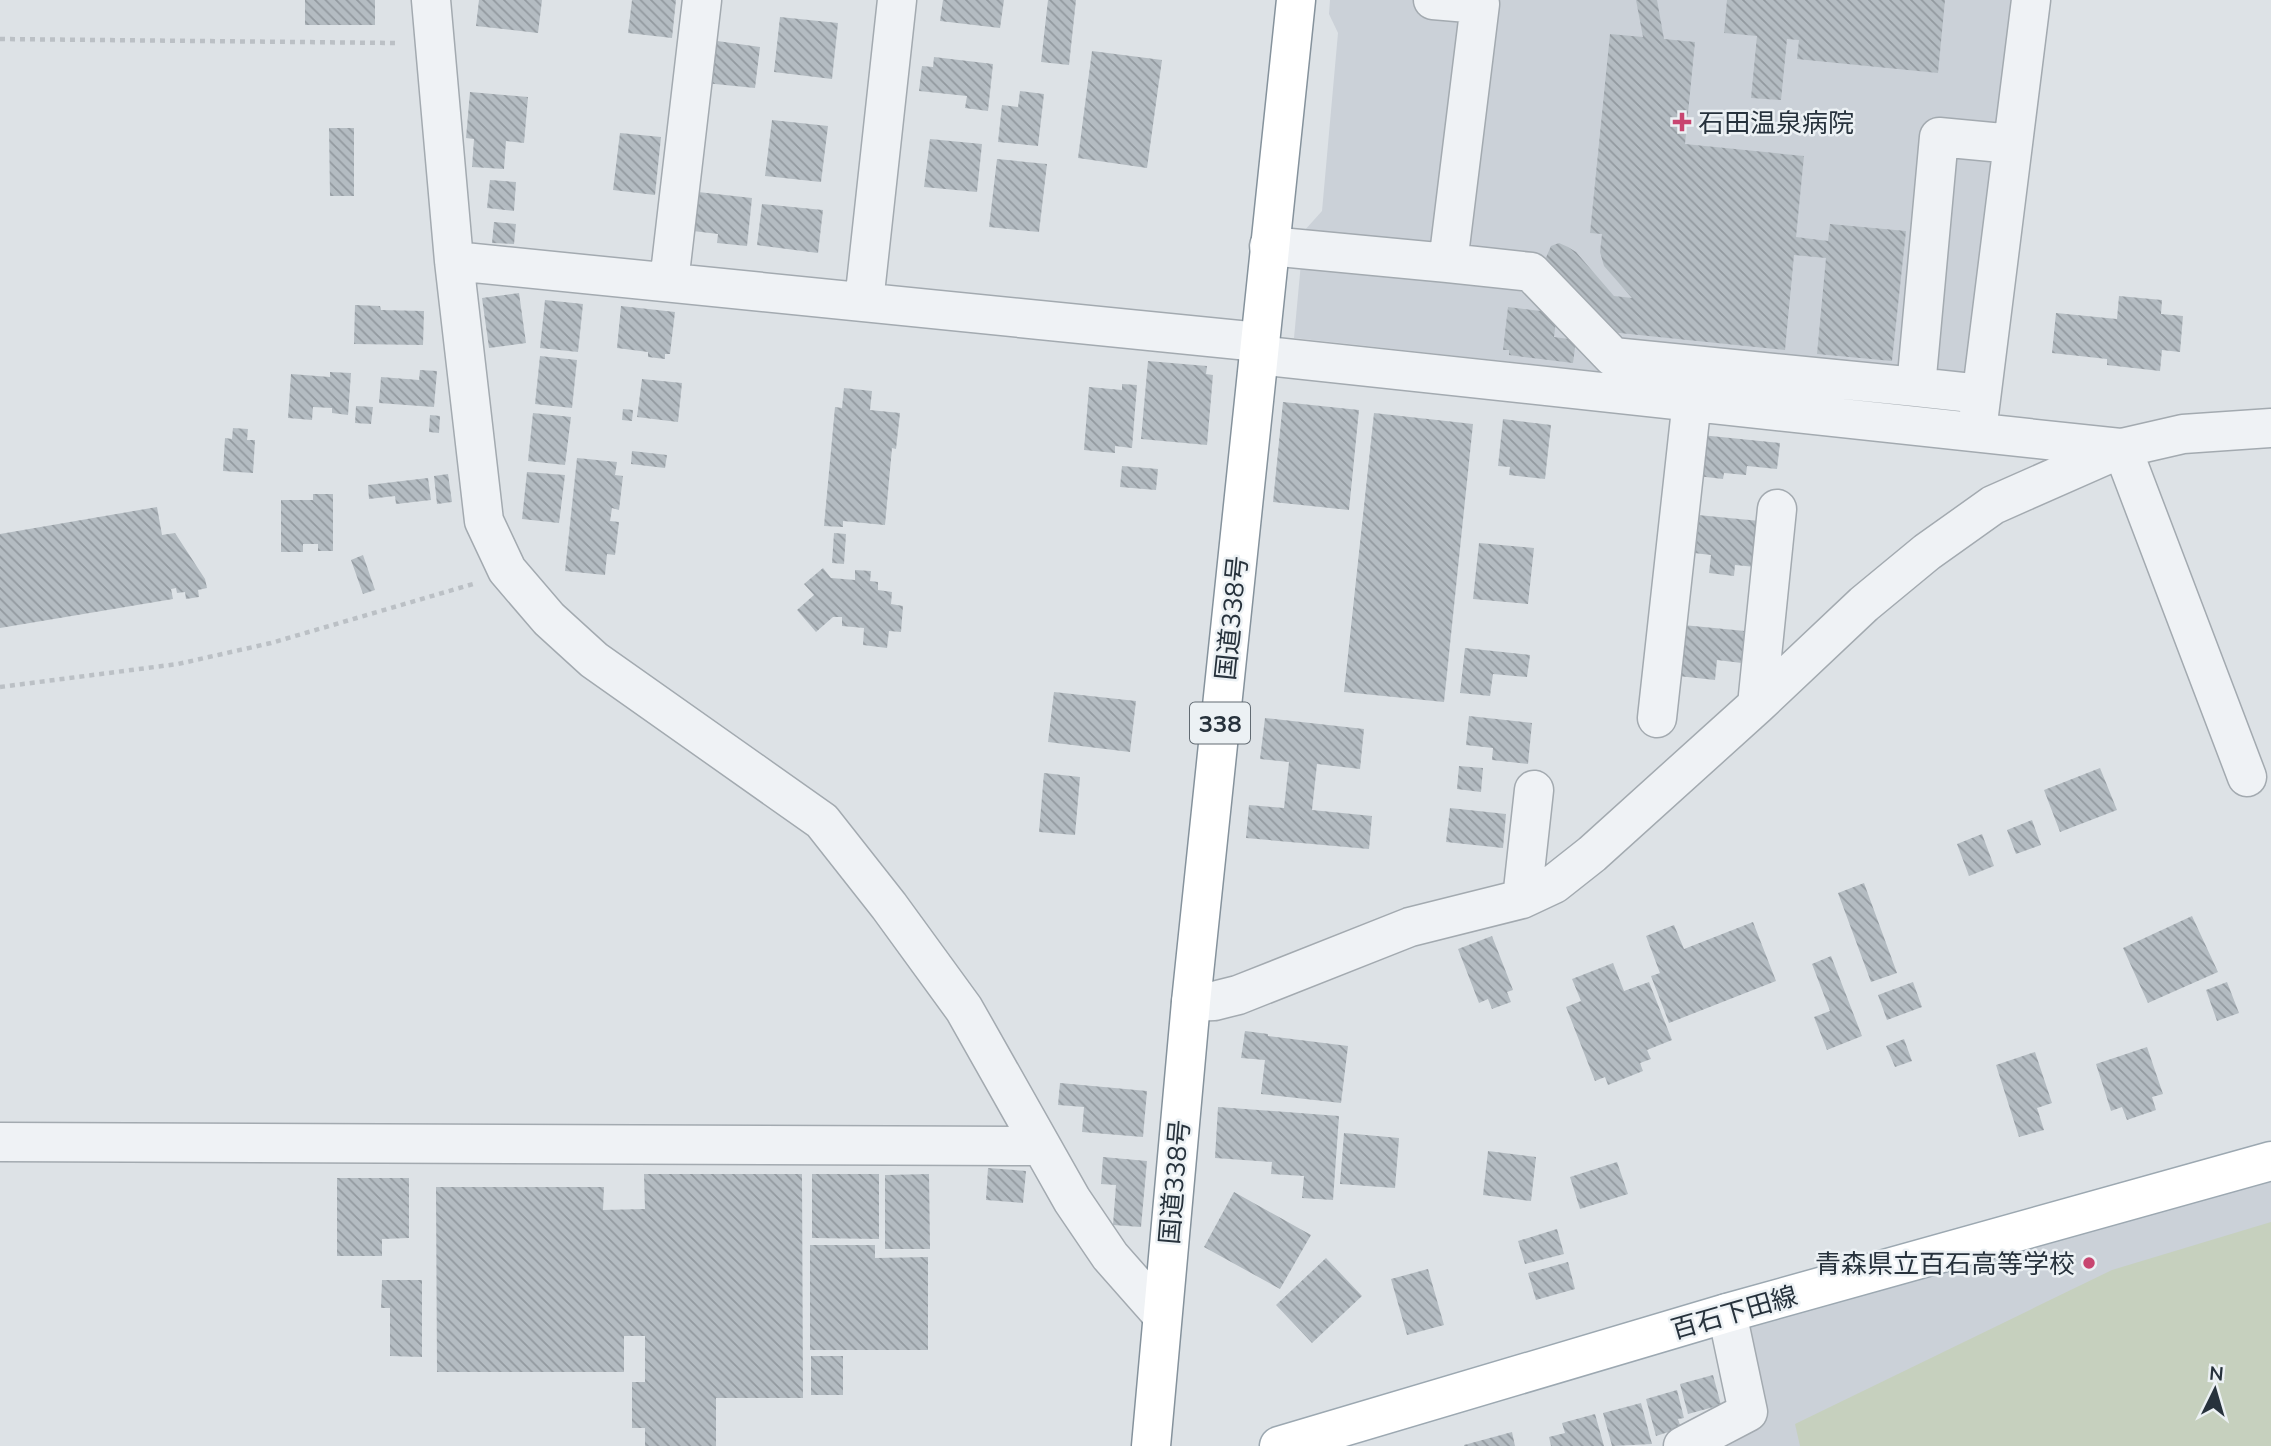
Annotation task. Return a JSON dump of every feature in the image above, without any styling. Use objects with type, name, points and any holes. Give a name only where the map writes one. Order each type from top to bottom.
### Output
[{"type":"main road","name":"国道338号","points":[[1151,1446],[1191,1002],[1296,0]]},
{"type":"main road","name":"百石下田線","points":[[1279,1446],[1727,1313],[2271,1161]]},
{"type":"street","points":[[431,0],[453,261],[484,521],[507,570],[549,619],[594,660],[822,821],[889,906],[964,1009],[1072,1200],[1110,1256],[1162,1315]]},
{"type":"street","points":[[669,282],[702,0]]},
{"type":"street","points":[[864,302],[897,0]]},
{"type":"street","points":[[1433,0],[1480,4],[1448,263]]},
{"type":"street","points":[[1979,413],[2031,0]]},
{"type":"street","points":[[1916,387],[1939,137],[2013,144]]},
{"type":"street","points":[[1269,246],[1531,272],[1613,357],[1916,387],[1979,413],[2122,448]]},
{"type":"street","points":[[453,261],[864,302],[1692,400],[1979,413]]},
{"type":"street","points":[[1657,718],[1692,400]]},
{"type":"street","points":[[1191,1002],[1214,1001],[1238,995],[1410,927],[1522,899],[1554,884],[1592,854],[1757,705],[1864,604],[1927,552],[1993,505],[2122,448],[2183,435],[2271,429]]},
{"type":"street","points":[[2122,448],[2247,777]]},
{"type":"street","points":[[1757,705],[1777,509]]},
{"type":"street","points":[[1522,899],[1534,790]]},
{"type":"street","points":[[0,1142],[1041,1146]]},
{"type":"street","points":[[1683,1446],[1748,1412],[1727,1313]]},
{"type":"path","points":[[0,39],[376,43]]},
{"type":"path","points":[[0,687],[178,664],[257,646],[478,582],[507,570]]},
{"type":"shaded area","name":"石田温泉病院","points":[[1330,0],[2050,0],[2017,239],[1998,415],[1294,338],[1304,231],[1322,211],[1338,33],[1329,14]]},
{"type":"shaded area","name":"青森県立百石高等学校","points":[[2271,1161],[2271,1446],[1683,1446],[1748,1412],[1727,1313]]},
{"type":"green space","points":[[2271,1222],[2271,1446],[1800,1446],[1795,1424],[2112,1270]]},
{"type":"building","points":[[305,0],[375,0],[375,25],[305,25]]},
{"type":"building","points":[[479,0],[542,0],[538,33],[476,26]]},
{"type":"building","points":[[632,0],[676,0],[672,38],[628,33]]},
{"type":"building","points":[[943,0],[1004,0],[1000,28],[940,21]]},
{"type":"building","points":[[1048,0],[1076,0],[1069,65],[1041,62]]},
{"type":"building","points":[[1636,0],[1657,0],[1664,39],[1695,42],[1685,144],[1804,156],[1796,237],[1828,241],[1830,224],[1906,231],[1892,361],[1817,354],[1826,258],[1794,255],[1785,350],[1600,331],[1545,260],[1551,246],[1559,243],[1576,252],[1614,296],[1632,298],[1604,266],[1600,252],[1602,234],[1590,233],[1610,34],[1643,37]]},
{"type":"building","points":[[1727,0],[1945,0],[1938,73],[1797,59],[1799,40],[1787,39],[1781,100],[1751,98],[1757,36],[1724,33]]},
{"type":"building","points":[[780,17],[838,23],[832,79],[774,72]]},
{"type":"building","points":[[710,40],[760,47],[755,88],[705,83]]},
{"type":"building","points":[[1092,51],[1162,60],[1147,168],[1078,158]]},
{"type":"building","points":[[934,57],[993,64],[988,111],[965,108],[967,96],[919,91],[922,66],[933,67]]},
{"type":"building","points":[[1020,91],[1044,94],[1038,146],[998,142],[1002,105],[1018,107]]},
{"type":"building","points":[[470,92],[528,97],[524,143],[506,141],[504,169],[472,167],[474,139],[466,138]]},
{"type":"building","points":[[772,120],[828,126],[821,182],[765,176]]},
{"type":"building","points":[[329,128],[354,128],[354,196],[330,196]]},
{"type":"building","points":[[620,133],[661,137],[655,195],[613,190]]},
{"type":"building","points":[[930,139],[982,144],[977,192],[924,187]]},
{"type":"building","points":[[997,159],[1047,164],[1039,232],[989,227]]},
{"type":"building","points":[[490,180],[516,182],[514,211],[487,208]]},
{"type":"building","points":[[698,192],[752,198],[747,246],[717,243],[718,234],[693,231]]},
{"type":"building","points":[[762,204],[823,210],[818,253],[757,245]]},
{"type":"building","points":[[494,222],[516,224],[514,244],[492,243]]},
{"type":"building","points":[[519,293],[526,343],[489,348],[482,298]]},
{"type":"building","points":[[2119,296],[2162,300],[2161,314],[2183,316],[2180,352],[2162,350],[2160,371],[2107,365],[2107,359],[2052,353],[2056,313],[2117,319]]},
{"type":"building","points":[[545,300],[583,304],[578,352],[540,348]]},
{"type":"building","points":[[355,305],[380,306],[381,310],[424,311],[423,345],[354,344]]},
{"type":"building","points":[[621,306],[675,312],[670,354],[665,354],[665,359],[648,357],[648,352],[617,348]]},
{"type":"building","points":[[1508,307],[1557,313],[1554,337],[1576,340],[1573,363],[1509,355],[1509,350],[1503,350]]},
{"type":"building","points":[[540,356],[577,360],[572,408],[535,404]]},
{"type":"building","points":[[1148,361],[1207,366],[1206,374],[1213,375],[1207,445],[1141,439]]},
{"type":"building","points":[[420,370],[437,371],[434,407],[379,403],[381,377],[419,380]]},
{"type":"building","points":[[330,372],[351,373],[348,415],[332,413],[332,408],[313,407],[312,420],[288,418],[291,374],[330,377]]},
{"type":"building","points":[[642,379],[682,383],[678,422],[637,417]]},
{"type":"building","points":[[1122,384],[1137,385],[1132,448],[1115,446],[1115,453],[1084,450],[1089,387],[1122,390]]},
{"type":"building","points":[[844,388],[872,391],[870,410],[900,413],[896,449],[892,448],[885,525],[843,521],[843,527],[824,526],[835,407],[842,408]]},
{"type":"building","points":[[1283,402],[1359,410],[1349,510],[1273,502]]},
{"type":"building","points":[[356,406],[373,407],[371,424],[355,423]]},
{"type":"building","points":[[623,409],[633,410],[632,421],[622,420]]},
{"type":"building","points":[[533,413],[571,417],[565,465],[528,461]]},
{"type":"building","points":[[1374,413],[1473,424],[1444,702],[1344,692]]},
{"type":"building","points":[[430,415],[440,416],[439,433],[429,432]]},
{"type":"building","points":[[1503,419],[1551,425],[1545,479],[1509,475],[1510,467],[1498,466]]},
{"type":"building","points":[[233,428],[248,429],[247,440],[255,440],[253,473],[223,471],[225,438],[232,439]]},
{"type":"building","points":[[1701,435],[1780,443],[1777,469],[1747,466],[1746,475],[1724,473],[1723,479],[1697,476]]},
{"type":"building","points":[[632,451],[667,455],[665,468],[631,464]]},
{"type":"building","points":[[577,458],[617,462],[615,475],[623,476],[619,510],[612,508],[610,521],[619,522],[615,555],[607,554],[605,575],[565,571]]},
{"type":"building","points":[[1122,466],[1158,469],[1156,490],[1120,487]]},
{"type":"building","points":[[527,472],[565,475],[559,523],[522,519]]},
{"type":"building","points":[[448,474],[452,502],[437,504],[434,476]]},
{"type":"building","points":[[428,478],[431,500],[396,504],[395,496],[369,499],[368,485]]},
{"type":"building","points":[[313,494],[333,494],[333,551],[318,551],[318,544],[303,544],[303,552],[281,552],[281,500],[313,500]]},
{"type":"building","points":[[157,507],[162,535],[175,533],[205,579],[207,588],[198,590],[199,597],[186,599],[185,592],[177,593],[176,588],[171,589],[173,599],[0,628],[0,534]]},
{"type":"building","points":[[1698,515],[1760,521],[1756,567],[1735,565],[1734,576],[1709,573],[1711,555],[1694,553]]},
{"type":"building","points":[[834,533],[846,534],[844,564],[832,563]]},
{"type":"building","points":[[1479,543],[1534,548],[1528,604],[1473,599]]},
{"type":"building","points":[[363,555],[375,590],[363,594],[351,560]]},
{"type":"building","points":[[823,568],[831,578],[855,580],[855,570],[871,571],[870,581],[878,582],[878,590],[892,592],[891,604],[903,606],[901,632],[889,631],[887,648],[863,645],[864,628],[842,626],[842,617],[833,617],[816,632],[797,610],[814,595],[804,584]]},
{"type":"building","points":[[1683,625],[1745,631],[1742,663],[1717,660],[1715,680],[1678,676]]},
{"type":"building","points":[[1465,648],[1530,655],[1527,677],[1493,674],[1490,696],[1460,693]]},
{"type":"building","points":[[1054,692],[1136,701],[1130,752],[1048,742]]},
{"type":"building","points":[[1469,716],[1532,723],[1528,764],[1492,760],[1493,748],[1466,745]]},
{"type":"building","points":[[1265,718],[1364,729],[1360,769],[1317,764],[1312,810],[1372,816],[1369,849],[1246,838],[1249,805],[1284,808],[1289,762],[1260,759]]},
{"type":"building","points":[[1459,766],[1483,768],[1481,792],[1457,789]]},
{"type":"building","points":[[2100,768],[2117,810],[2060,832],[2044,790]]},
{"type":"building","points":[[1044,773],[1080,777],[1075,835],[1039,832]]},
{"type":"building","points":[[1450,808],[1506,814],[1503,848],[1446,842]]},
{"type":"building","points":[[2032,820],[2041,845],[2016,854],[2007,830]]},
{"type":"building","points":[[1982,834],[1994,866],[1969,876],[1957,844]]},
{"type":"building","points":[[1864,883],[1897,973],[1871,982],[1838,893]]},
{"type":"building","points":[[2192,916],[2218,972],[2148,1003],[2123,948]]},
{"type":"building","points":[[1753,922],[1776,981],[1669,1023],[1651,976],[1660,973],[1646,936],[1674,925],[1684,949]]},
{"type":"building","points":[[1492,936],[1513,990],[1507,992],[1511,1002],[1492,1009],[1488,999],[1479,1003],[1458,949]]},
{"type":"building","points":[[1831,956],[1862,1036],[1827,1050],[1814,1017],[1830,1011],[1812,964]]},
{"type":"building","points":[[1613,963],[1624,991],[1649,982],[1672,1040],[1647,1050],[1651,1059],[1640,1063],[1643,1071],[1608,1085],[1605,1077],[1595,1081],[1566,1007],[1581,1001],[1572,979]]},
{"type":"building","points":[[1913,982],[1922,1007],[1887,1020],[1878,995]]},
{"type":"building","points":[[2227,982],[2239,1013],[2217,1021],[2206,990]]},
{"type":"building","points":[[1245,1031],[1348,1046],[1341,1103],[1261,1094],[1265,1060],[1241,1058]]},
{"type":"building","points":[[1904,1039],[1912,1061],[1895,1067],[1886,1046]]},
{"type":"building","points":[[2147,1047],[2163,1094],[2152,1097],[2156,1110],[2127,1120],[2122,1107],[2111,1111],[2096,1064]]},
{"type":"building","points":[[2035,1052],[2052,1103],[2037,1108],[2044,1130],[2019,1137],[1996,1065]]},
{"type":"building","points":[[1060,1083],[1147,1091],[1143,1137],[1082,1132],[1084,1107],[1058,1105]]},
{"type":"building","points":[[1218,1107],[1339,1116],[1333,1200],[1302,1198],[1304,1176],[1271,1174],[1272,1162],[1215,1158]]},
{"type":"building","points":[[1344,1133],[1399,1138],[1395,1188],[1340,1184]]},
{"type":"building","points":[[1488,1151],[1536,1157],[1531,1201],[1483,1195]]},
{"type":"building","points":[[1103,1157],[1147,1161],[1141,1227],[1113,1225],[1116,1185],[1101,1184]]},
{"type":"building","points":[[1617,1162],[1628,1194],[1580,1209],[1570,1177]]},
{"type":"building","points":[[988,1168],[1026,1171],[1023,1203],[986,1200]]},
{"type":"building","points":[[644,1174],[802,1174],[803,1398],[716,1398],[716,1446],[645,1446],[645,1428],[632,1428],[632,1382],[645,1382],[645,1336],[624,1336],[624,1372],[437,1372],[436,1187],[604,1187],[603,1210],[645,1209]]},
{"type":"building","points":[[812,1174],[879,1174],[879,1239],[812,1238]]},
{"type":"building","points":[[929,1174],[930,1249],[885,1249],[885,1175]]},
{"type":"building","points":[[337,1178],[409,1178],[409,1238],[382,1239],[382,1256],[337,1256]]},
{"type":"building","points":[[1234,1192],[1311,1235],[1280,1289],[1204,1247]]},
{"type":"building","points":[[1557,1229],[1564,1254],[1525,1264],[1518,1241]]},
{"type":"building","points":[[810,1245],[875,1245],[875,1258],[928,1257],[928,1350],[810,1350]]},
{"type":"building","points":[[1326,1258],[1362,1296],[1312,1343],[1276,1305]]},
{"type":"building","points":[[1568,1262],[1575,1289],[1536,1300],[1528,1273]]},
{"type":"building","points":[[1428,1269],[1444,1325],[1407,1335],[1391,1279]]},
{"type":"building","points":[[382,1280],[422,1280],[422,1357],[390,1356],[390,1308],[381,1308]]},
{"type":"building","points":[[811,1356],[843,1356],[843,1395],[811,1395]]},
{"type":"building","points":[[1713,1375],[1721,1405],[1688,1414],[1680,1384]]},
{"type":"building","points":[[1677,1390],[1684,1418],[1678,1419],[1681,1428],[1656,1436],[1646,1399]]},
{"type":"building","points":[[1641,1403],[1652,1444],[1612,1446],[1603,1413]]},
{"type":"building","points":[[1595,1414],[1604,1446],[1551,1446],[1549,1437],[1565,1433],[1562,1423]]},
{"type":"building","points":[[1512,1432],[1515,1446],[1464,1446],[1464,1445]]},
{"type":"place","name":"石田温泉病院","points":[[1682,122]]},
{"type":"place","name":"青森県立百石高等学校","points":[[2089,1263]]}]
